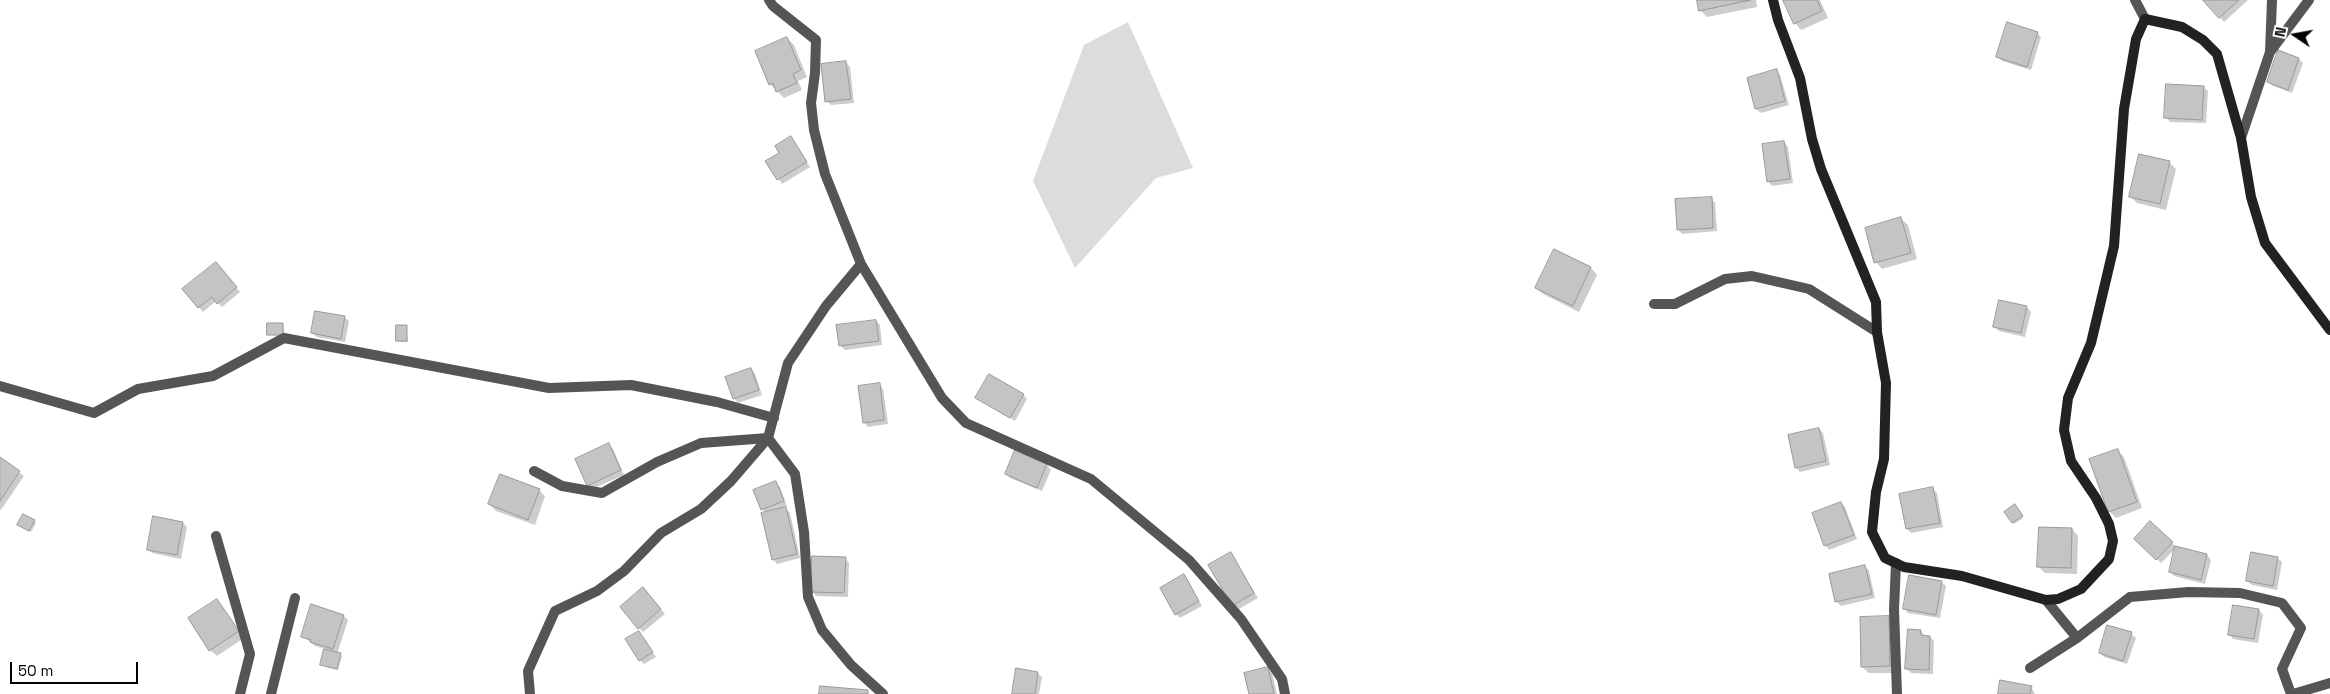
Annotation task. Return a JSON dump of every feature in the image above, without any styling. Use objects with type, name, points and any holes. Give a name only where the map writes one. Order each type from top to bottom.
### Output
[{"type":"street","points":[[769,0],[773,6],[816,40],[815,73],[811,103],[814,130],[825,174],[861,264],[942,398],[966,423],[1091,478],[1188,560],[1241,619],[1282,679],[1285,694]]},
{"type":"street","points":[[1773,0],[1778,20],[1800,78],[1812,139],[1821,169],[1876,302],[1877,332],[1886,383],[1884,458],[1876,492],[1872,532],[1885,558],[1904,567],[1962,576],[2046,600],[2058,599],[2081,589],[2109,559],[2113,541],[2109,524],[2096,498],[2071,461],[2064,430],[2064,421],[2068,398],[2091,343],[2114,246],[2124,109],[2136,39],[2145,19]]},
{"type":"street","points":[[2135,0],[2145,19]]},
{"type":"street","points":[[2241,138],[2270,52],[2272,0]]},
{"type":"street","points":[[2270,52],[2309,0]]},
{"type":"street","points":[[2145,19],[2182,27],[2203,40],[2217,54],[2241,138],[2252,198],[2265,243],[2330,330]]},
{"type":"street","points":[[530,694],[528,671],[555,610],[598,591],[624,571],[661,533],[701,509],[731,481],[768,438],[788,363],[826,306],[861,264]]},
{"type":"street","points":[[1654,304],[1675,304],[1725,279],[1752,276],[1809,290],[1877,332]]},
{"type":"street","points":[[0,386],[94,412],[138,388],[213,376],[284,338],[549,388],[631,385],[717,402],[774,418]]},
{"type":"street","points":[[534,471],[562,486],[602,492],[657,462],[701,444],[768,438]]},
{"type":"street","points":[[768,438],[795,474],[804,532],[808,597],[822,630],[851,665],[883,694]]},
{"type":"street","points":[[216,536],[250,654],[240,694]]},
{"type":"street","points":[[1896,563],[1894,610],[1897,694]]},
{"type":"street","points":[[2030,668],[2077,638],[2130,596],[2188,592],[2240,593],[2282,603],[2300,628],[2282,669],[2292,694],[2330,683]]},
{"type":"street","points":[[272,694],[295,598]]},
{"type":"street","points":[[2046,600],[2077,638]]},
{"type":"shaded area","points":[[1128,22],[1193,168],[1156,178],[1075,268],[1033,181],[1084,45]]},
{"type":"building","points":[[1697,0],[1751,0],[1699,11]]},
{"type":"building","points":[[1783,0],[1817,0],[1822,11],[1794,24]]},
{"type":"building","points":[[2203,0],[2239,0],[2219,18]]},
{"type":"building","points":[[2007,22],[2038,32],[2027,67],[1996,57]]},
{"type":"building","points":[[787,37],[801,70],[793,74],[797,83],[776,92],[773,83],[769,85],[755,51]]},
{"type":"building","points":[[2278,50],[2299,58],[2288,90],[2267,82]]},
{"type":"building","points":[[846,61],[851,99],[825,102],[821,64]]},
{"type":"building","points":[[1777,69],[1785,101],[1755,109],[1747,78]]},
{"type":"building","points":[[2166,84],[2204,86],[2202,120],[2164,118]]},
{"type":"building","points":[[791,136],[807,162],[777,180],[765,161],[779,153],[775,146]]},
{"type":"building","points":[[1784,141],[1790,179],[1767,182],[1762,144]]},
{"type":"building","points":[[2139,154],[2170,161],[2160,204],[2129,197]]},
{"type":"building","points":[[1712,197],[1713,228],[1677,230],[1675,199]]},
{"type":"building","points":[[1901,217],[1911,253],[1874,263],[1865,228]]},
{"type":"building","points":[[1554,249],[1591,267],[1573,306],[1535,288]]},
{"type":"building","points":[[216,262],[237,287],[217,304],[212,297],[198,308],[182,289]]},
{"type":"building","points":[[1999,300],[2027,306],[2021,333],[1993,327]]},
{"type":"building","points":[[315,311],[345,316],[341,339],[311,333]]},
{"type":"building","points":[[876,320],[879,341],[839,346],[836,325]]},
{"type":"building","points":[[267,323],[283,323],[283,335],[267,335]]},
{"type":"building","points":[[396,325],[407,325],[407,341],[396,341]]},
{"type":"building","points":[[751,368],[759,390],[733,399],[725,377]]},
{"type":"building","points":[[989,374],[1024,394],[1010,418],[975,398]]},
{"type":"building","points":[[880,383],[884,420],[863,423],[858,386]]},
{"type":"building","points":[[1819,428],[1826,461],[1795,468],[1788,435]]},
{"type":"building","points":[[609,443],[621,470],[587,486],[575,459]]},
{"type":"building","points":[[2118,449],[2137,502],[2108,512],[2089,459]]},
{"type":"building","points":[[1015,450],[1047,464],[1037,488],[1005,474]]},
{"type":"building","points":[[0,457],[20,471],[0,501]]},
{"type":"building","points":[[500,474],[540,489],[528,520],[488,504]]},
{"type":"building","points":[[776,481],[784,501],[761,510],[753,490]]},
{"type":"building","points":[[1933,487],[1940,523],[1906,529],[1899,494]]},
{"type":"building","points":[[1841,502],[1854,535],[1824,546],[1812,513]]},
{"type":"building","points":[[2015,504],[2023,516],[2012,523],[2004,512]]},
{"type":"building","points":[[786,507],[797,554],[772,560],[761,513]]},
{"type":"building","points":[[23,514],[35,520],[29,531],[17,525]]},
{"type":"building","points":[[153,516],[183,522],[177,555],[147,550]]},
{"type":"building","points":[[2150,521],[2173,542],[2156,560],[2134,539]]},
{"type":"building","points":[[2039,527],[2072,528],[2071,568],[2037,567]]},
{"type":"building","points":[[2175,546],[2207,554],[2201,580],[2169,572]]},
{"type":"building","points":[[1231,552],[1254,593],[1232,606],[1208,565]]},
{"type":"building","points":[[2251,552],[2278,557],[2273,586],[2246,581]]},
{"type":"building","points":[[812,556],[846,557],[844,593],[811,592]]},
{"type":"building","points":[[1865,565],[1872,594],[1835,602],[1829,574]]},
{"type":"building","points":[[1184,574],[1199,601],[1175,615],[1160,588]]},
{"type":"building","points":[[1909,575],[1942,581],[1936,615],[1903,609]]},
{"type":"building","points":[[643,587],[661,609],[638,629],[620,607]]},
{"type":"building","points":[[217,599],[239,631],[209,651],[188,618]]},
{"type":"building","points":[[311,604],[344,615],[333,649],[310,642],[311,640],[301,637]]},
{"type":"building","points":[[2233,605],[2259,609],[2254,639],[2228,635]]},
{"type":"building","points":[[1889,616],[1890,666],[1861,667],[1860,617]]},
{"type":"building","points":[[2107,625],[2132,632],[2123,661],[2099,653]]},
{"type":"building","points":[[1908,629],[1921,630],[1921,635],[1930,636],[1929,670],[1905,669]]},
{"type":"building","points":[[639,631],[653,652],[639,661],[625,639]]},
{"type":"building","points":[[324,649],[341,653],[337,669],[320,665]]},
{"type":"building","points":[[1268,667],[1274,694],[1249,694],[1244,673]]},
{"type":"building","points":[[1016,668],[1038,672],[1035,694],[1012,694]]},
{"type":"building","points":[[2000,680],[2032,686],[2030,694],[1998,694]]},
{"type":"building","points":[[820,686],[868,690],[868,694],[819,694]]}]
